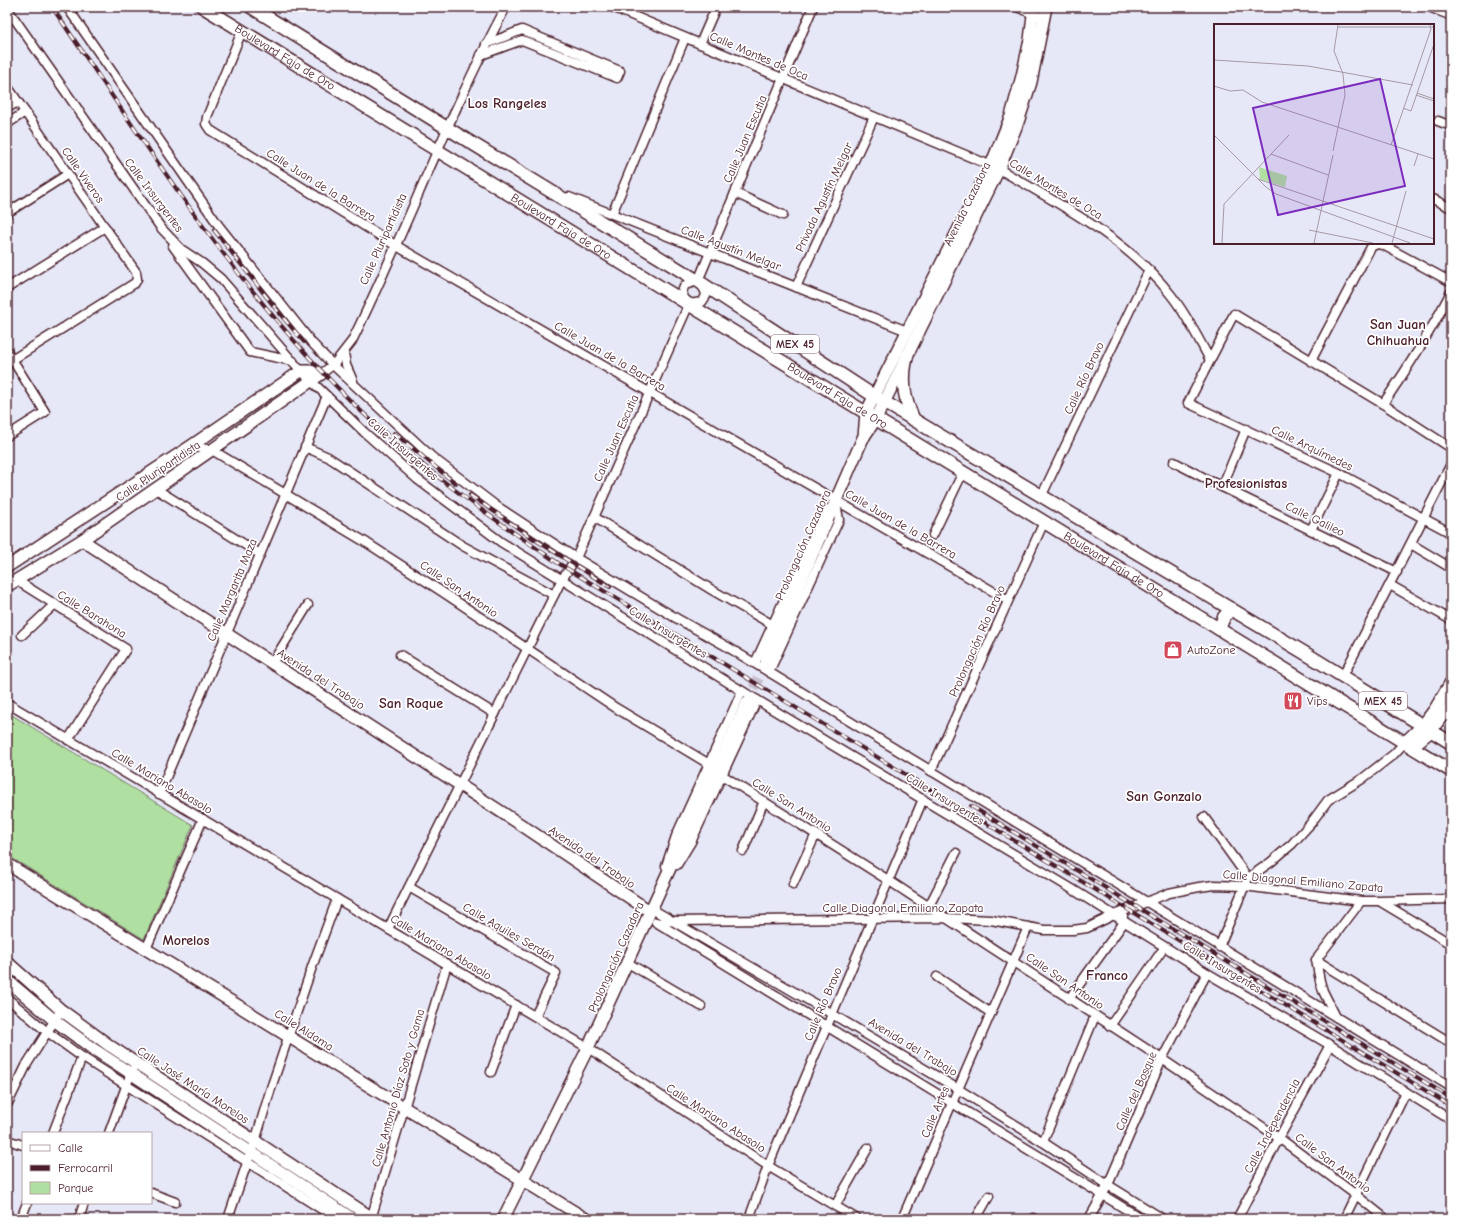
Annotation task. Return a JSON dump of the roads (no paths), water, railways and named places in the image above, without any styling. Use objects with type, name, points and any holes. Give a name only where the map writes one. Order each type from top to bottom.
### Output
[{"type":"main road","name":"Boulevard Faja de Oro","points":[[203,7],[1451,771]]},
{"type":"main road","name":"Boulevard Faja de Oro","points":[[251,7],[698,281],[880,399],[1343,676],[1451,743]]},
{"type":"main road","points":[[907,356],[904,366],[903,388],[913,418]]},
{"type":"main road","points":[[1219,629],[1224,617],[1231,609]]},
{"type":"street","name":"Calle Insurgentes","points":[[67,7],[219,226],[312,343],[333,365],[437,461],[495,506],[576,558],[755,663],[768,667],[1145,902],[1451,1088]]},
{"type":"street","name":"Calle Pluripartidista","points":[[12,583],[82,540],[212,450],[321,374],[333,365],[344,353],[357,331],[447,128],[486,44],[506,7]]},
{"type":"street","name":"Calle Montes de Oca","points":[[612,7],[995,167],[1058,203],[1115,240],[1148,270],[1170,294],[1192,326],[1210,360]]},
{"type":"street","points":[[700,44],[716,7]]},
{"type":"street","name":"Calle Juan Escutia","points":[[698,281],[813,7]]},
{"type":"street","points":[[1017,7],[1037,13]]},
{"type":"street","name":"Avenida Cazadora","points":[[880,399],[907,356],[995,167],[1022,76],[1037,13],[1046,7]]},
{"type":"street","points":[[1433,7],[1451,14]]},
{"type":"street","name":"Calle Insurgentes","points":[[7,8],[161,228],[181,248],[221,279],[293,361],[300,371],[364,432],[417,479],[501,542],[561,581],[742,691],[752,701],[923,799],[1114,914]]},
{"type":"street","points":[[482,55],[522,40],[617,78],[620,71],[522,30],[486,44]]},
{"type":"street","name":"Calle Juan de la Barrera","points":[[242,31],[207,117],[206,124],[210,130],[395,245],[650,392],[836,503],[1008,600]]},
{"type":"street","points":[[612,214],[685,38]]},
{"type":"street","points":[[564,57],[567,49]]},
{"type":"street","name":"Calle Viveros","points":[[7,86],[136,272],[137,279],[135,283],[10,362]]},
{"type":"street","points":[[7,108],[18,102]]},
{"type":"street","points":[[7,124],[25,112]]},
{"type":"street","name":"Privada Agustín Melgar","points":[[796,287],[874,117]]},
{"type":"street","points":[[1438,121],[1451,126]]},
{"type":"street","name":"Avenida Cazadora","points":[[880,399],[907,331],[995,167]]},
{"type":"street","points":[[7,213],[68,174]]},
{"type":"street","name":"Calle Agustín Melgar","points":[[546,188],[907,331]]},
{"type":"street","points":[[735,193],[783,215]]},
{"type":"street","points":[[1434,200],[1451,208]]},
{"type":"street","points":[[7,288],[105,227]]},
{"type":"street","points":[[161,228],[250,352],[293,361]]},
{"type":"street","points":[[1311,361],[1371,247],[1377,244],[1383,245],[1451,282]]},
{"type":"street","name":"Calle Río Bravo","points":[[1042,495],[1148,270]]},
{"type":"street","points":[[698,281],[705,290],[706,296],[702,302],[689,304],[682,296],[682,291],[685,285],[698,281]]},
{"type":"street","points":[[1383,404],[1434,326],[1451,292]]},
{"type":"street","name":"Calle Juan Escutia","points":[[388,929],[561,581],[576,558],[689,304]]},
{"type":"street","points":[[1210,360],[1234,314],[1383,404],[1451,448]]},
{"type":"street","points":[[7,351],[10,362],[45,412],[7,436]]},
{"type":"street","points":[[344,353],[348,371],[359,389]]},
{"type":"street","name":"Calle Arquímedes","points":[[1210,360],[1188,403],[1339,473],[1451,533]]},
{"type":"street","name":"Calle Pluripartidista","points":[[7,567],[191,446],[300,371]]},
{"type":"street","points":[[300,371],[310,371],[321,374]]},
{"type":"street","name":"Calle Margarita Maza","points":[[159,794],[327,396]]},
{"type":"street","name":"Prolongación Cazadora","points":[[864,438],[866,412],[880,399]]},
{"type":"street","name":"Prolongación Cazadora","points":[[768,667],[864,438],[876,419],[880,399]]},
{"type":"street","points":[[1222,487],[1246,429]]},
{"type":"street","name":"Calle San Antonio","points":[[191,446],[212,450],[367,543],[616,708],[709,764]]},
{"type":"street","points":[[305,447],[328,457],[463,546],[554,595]]},
{"type":"street","name":"Calle Galileo","points":[[1174,462],[1397,572]]},
{"type":"street","points":[[1343,676],[1451,464]]},
{"type":"street","points":[[933,535],[963,472]]},
{"type":"street","points":[[1311,530],[1339,473]]},
{"type":"street","points":[[156,488],[260,554]]},
{"type":"street","points":[[105,502],[115,516]]},
{"type":"street","points":[[755,663],[824,513],[836,503]]},
{"type":"street","points":[[594,517],[712,590],[773,625]]},
{"type":"street","name":"Prolongación Río Bravo","points":[[931,770],[1044,522]]},
{"type":"street","name":"Avenida del Trabajo","points":[[82,540],[460,785],[651,914],[827,1026],[1142,1219]]},
{"type":"street","points":[[1411,544],[1451,568]]},
{"type":"street","name":"Calle Barahona","points":[[12,583],[55,604],[126,649],[68,740]]},
{"type":"street","points":[[1390,585],[1451,620]]},
{"type":"street","points":[[22,635],[55,604]]},
{"type":"street","points":[[272,663],[308,605]]},
{"type":"street","points":[[400,655],[495,714]]},
{"type":"street","points":[[1427,728],[1435,709],[1451,682]]},
{"type":"street","points":[[664,879],[666,867],[676,836],[742,691]]},
{"type":"street","points":[[664,879],[673,871],[691,842],[722,776],[752,701]]},
{"type":"street","name":"Prolongación Cazadora","points":[[503,1219],[588,1048],[651,914],[664,879],[752,701]]},
{"type":"street","name":"Calle Mariano Abasolo","points":[[7,703],[588,1048],[768,1166],[857,1219]]},
{"type":"street","points":[[1219,947],[1248,878],[1271,862],[1292,844],[1312,823],[1328,800],[1362,779],[1394,754],[1409,745],[1451,704]]},
{"type":"street","name":"Calle San Antonio","points":[[722,776],[929,906],[1162,1059],[1279,1138],[1386,1219]]},
{"type":"street","name":"Calle Río Bravo","points":[[748,1219],[768,1166],[923,799]]},
{"type":"street","points":[[744,851],[764,801]]},
{"type":"street","points":[[1204,817],[1248,878]]},
{"type":"street","points":[[146,949],[203,820]]},
{"type":"street","points":[[793,884],[816,834]]},
{"type":"street","points":[[929,906],[956,853]]},
{"type":"street","name":"Calle Aldama","points":[[8,867],[146,949],[586,1219]]},
{"type":"street","name":"Calle Diagonal Emiliano Zapata","points":[[651,914],[673,921],[947,918],[991,920],[1058,931],[1087,928],[1114,914],[1122,919],[1145,902],[1169,893],[1199,887],[1228,885],[1244,886],[1361,901],[1380,902],[1451,899]]},
{"type":"street","name":"Calle Aquiles Serdán","points":[[409,887],[556,973],[535,1016]]},
{"type":"street","points":[[228,1219],[255,1141],[288,1036],[337,899]]},
{"type":"street","points":[[1337,1018],[1323,991],[1316,960],[1361,901]]},
{"type":"street","points":[[1380,902],[1451,944]]},
{"type":"street","name":"Avenida del Trabajo","points":[[651,914],[673,921],[958,1089],[1163,1219]]},
{"type":"street","name":"Calle Insurgentes","points":[[1122,919],[1207,973],[1330,1045],[1451,1120]]},
{"type":"street","points":[[1069,999],[1122,919]]},
{"type":"street","name":"Calle Artes","points":[[902,1219],[1028,927]]},
{"type":"street","points":[[1110,1026],[1161,952]]},
{"type":"street","points":[[1316,960],[1451,1043]]},
{"type":"street","name":"Calle José María Morelos","points":[[7,962],[61,1010],[97,1037],[255,1141],[312,1191],[354,1219]]},
{"type":"street","points":[[628,963],[701,1006]]},
{"type":"street","name":"Calle Antonio Díaz Soto y Gama","points":[[372,1218],[447,964]]},
{"type":"street","name":"Calle del Bosque","points":[[1089,1219],[1108,1185],[1162,1059],[1207,973]]},
{"type":"street","points":[[937,977],[991,1013]]},
{"type":"street","name":"Calle José María Morelos","points":[[7,980],[54,1020],[131,1074],[178,1112],[249,1157],[312,1191],[372,1218]]},
{"type":"street","points":[[1313,1004],[1323,991]]},
{"type":"street","points":[[7,998],[46,1031],[82,1057],[126,1086],[178,1112]]},
{"type":"street","points":[[491,1072],[516,1005]]},
{"type":"street","points":[[7,1105],[27,1064],[46,1031],[61,1010]]},
{"type":"street","points":[[1043,1142],[1095,1016]]},
{"type":"street","name":"Calle Independencia","points":[[1237,1219],[1330,1045]]},
{"type":"street","points":[[53,1132],[82,1057]]},
{"type":"street","points":[[109,1132],[135,1063]]},
{"type":"street","points":[[1344,1219],[1406,1092]]},
{"type":"street","points":[[7,1140],[22,1145]]},
{"type":"street","points":[[835,1206],[868,1148]]},
{"type":"street","points":[[312,1191],[337,1219]]},
{"type":"street","points":[[152,1193],[174,1202]]},
{"type":"street","points":[[976,1219],[989,1196]]},
{"type":"street","points":[[21,1219],[27,1204]]},
{"type":"street","points":[[79,1219],[84,1204]]},
{"type":"tunnel","points":[[747,703],[766,661]]},
{"type":"railway","points":[[52,7],[197,218],[275,319],[317,366],[362,412],[432,472],[481,510],[558,563],[1451,1106]]},
{"type":"railway","points":[[214,230],[304,342]]},
{"type":"railway","points":[[394,433],[456,484]]},
{"type":"railway","points":[[470,495],[534,539],[610,587]]},
{"type":"railway","points":[[971,806],[1451,1098]]},
{"type":"place","name":"AutoZone","points":[[1173,650]]},
{"type":"place","name":"Vips","points":[[1293,701]]},
{"type":"district","name":"Los Rangeles","points":[[507,103]]},
{"type":"district","name":"San Juan Chihuahua","points":[[1398,332]]},
{"type":"district","name":"Profesionistas","points":[[1246,483]]},
{"type":"district","name":"San Roque","points":[[411,703]]},
{"type":"district","name":"San Gonzalo","points":[[1164,796]]},
{"type":"district","name":"Morelos","points":[[186,940]]},
{"type":"district","name":"Franco","points":[[1107,975]]}]
